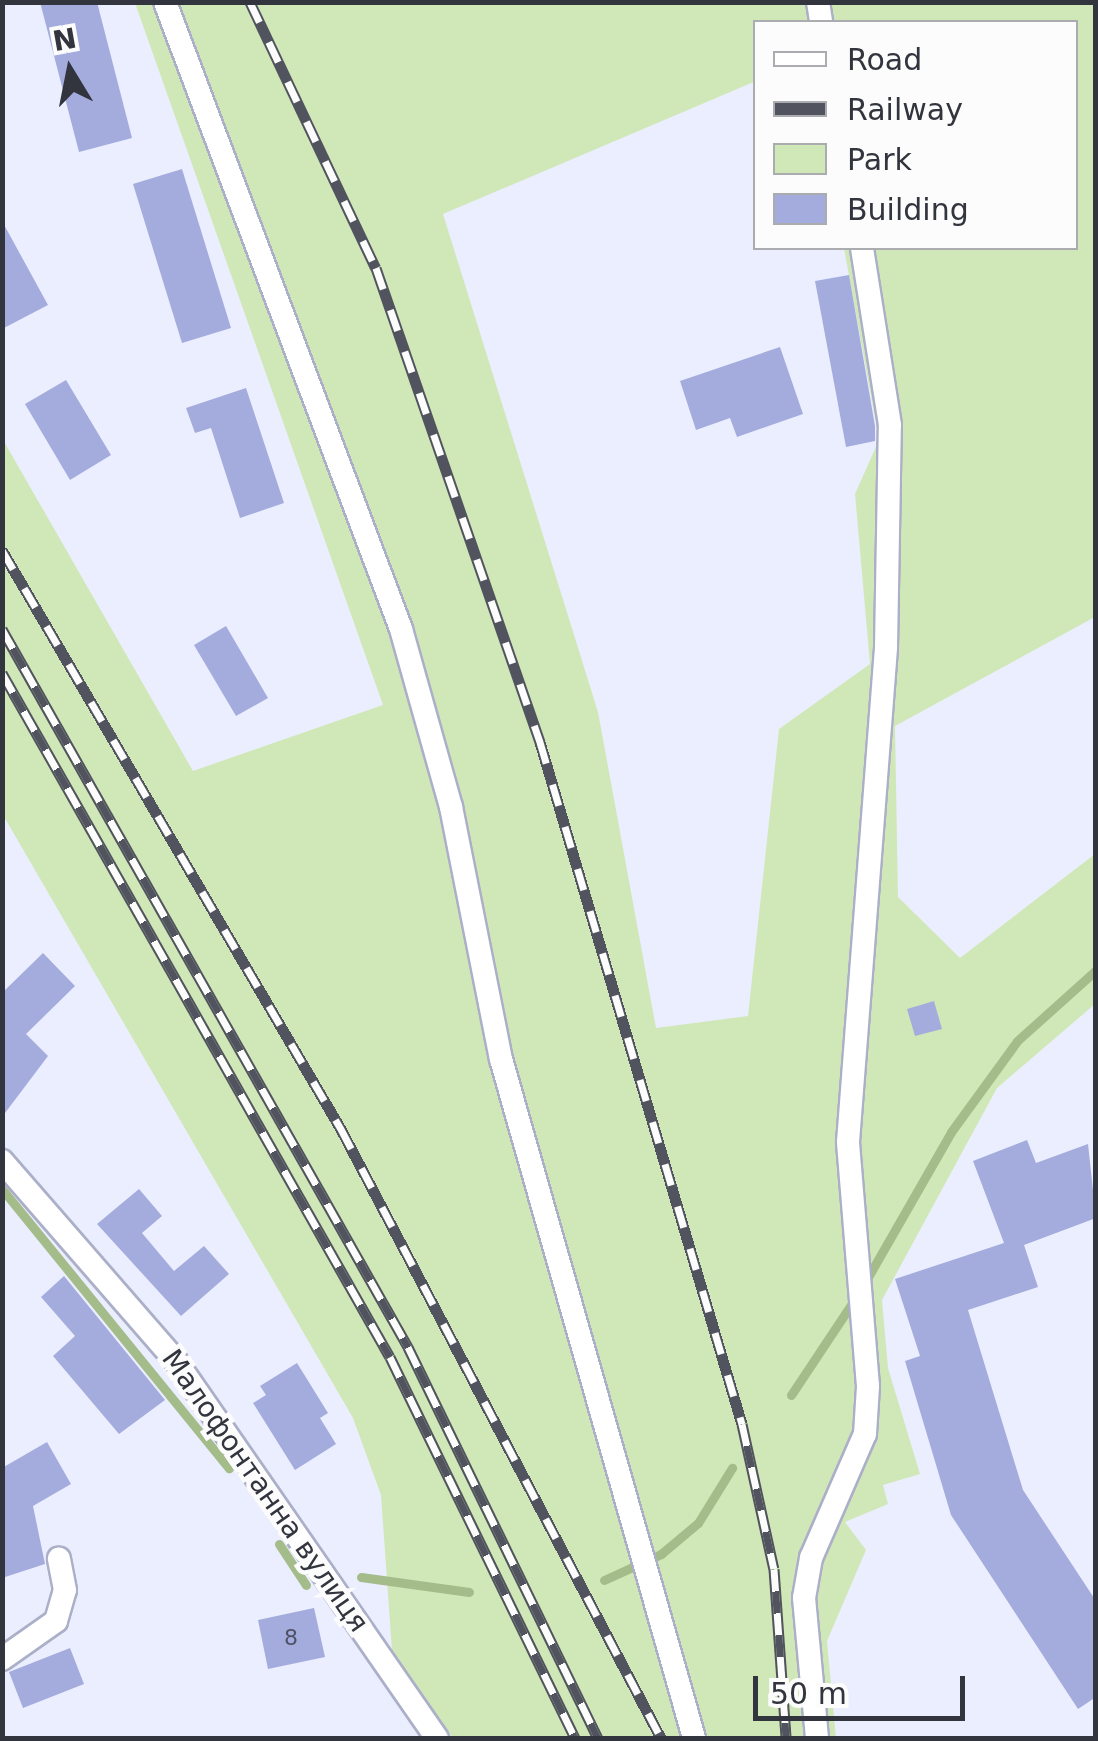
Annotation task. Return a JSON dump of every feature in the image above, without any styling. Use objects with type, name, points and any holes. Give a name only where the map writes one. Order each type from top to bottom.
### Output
[{"type":"street","points":[[165,2],[402,629],[451,807],[501,1059],[648,1600],[694,1738]]},
{"type":"street","points":[[817,1738],[804,1598],[811,1558],[865,1434],[863,1322],[851,1249],[848,1142],[886,648],[890,425],[862,250]]},
{"type":"street","name":"Малофонтанна вулиця","points":[[2,1161],[175,1360],[438,1738]]},
{"type":"street","points":[[2,1659],[56,1621],[65,1590],[59,1558]]},
{"type":"green space","points":[[135,3],[1095,3],[1095,617],[895,726],[898,897],[960,958],[1095,854],[1095,1004],[997,1088],[882,1300],[888,1368],[920,1474],[883,1485],[888,1504],[845,1522],[866,1550],[827,1641],[836,1738],[453,1738],[392,1651],[381,1495],[353,1418],[3,815],[2,438],[193,771],[383,705]],"holes":[[[753,20],[1078,20],[1078,250],[844,250],[879,440],[855,494],[870,664],[779,729],[748,1016],[656,1028],[598,712],[443,214],[753,82]]]},
{"type":"building","points":[[40,2],[97,2],[132,138],[79,152]]},
{"type":"building","points":[[182,169],[231,328],[182,343],[133,184]]},
{"type":"building","points":[[2,221],[48,305],[2,329]]},
{"type":"building","points":[[849,275],[875,441],[846,447],[815,281]]},
{"type":"building","points":[[780,347],[803,414],[737,437],[730,418],[696,430],[680,381]]},
{"type":"building","points":[[66,380],[111,455],[70,480],[25,404]]},
{"type":"building","points":[[246,388],[284,503],[240,518],[211,428],[195,433],[186,408]]},
{"type":"building","points":[[226,626],[268,698],[236,716],[194,645]]},
{"type":"building","points":[[43,953],[75,986],[26,1034],[48,1056],[2,1117],[2,993]]},
{"type":"building","points":[[934,1001],[942,1029],[915,1036],[907,1009]]},
{"type":"building","points":[[1027,1140],[1036,1163],[1088,1144],[1096,1218],[1024,1245],[1038,1287],[968,1310],[1023,1490],[1096,1601],[1096,1697],[1078,1709],[951,1515],[905,1361],[920,1356],[895,1279],[1004,1243],[973,1161]]},
{"type":"building","points":[[139,1189],[162,1216],[142,1233],[174,1271],[204,1246],[229,1274],[181,1316],[97,1224]]},
{"type":"building","points":[[64,1276],[165,1400],[119,1434],[53,1356],[75,1336],[41,1297]]},
{"type":"building","points":[[297,1363],[328,1413],[320,1418],[336,1444],[295,1470],[253,1403],[266,1395],[260,1386]]},
{"type":"building","points":[[47,1442],[71,1484],[33,1506],[45,1564],[2,1578],[2,1468]]},
{"type":"building","points":[[314,1608],[325,1657],[268,1669],[258,1620]]},
{"type":"building","points":[[70,1648],[84,1684],[23,1708],[9,1672]]},
{"type":"waterway","points":[[864,1284],[951,1132],[1017,1041],[1096,970]]},
{"type":"waterway","points":[[2,1189],[229,1468]]},
{"type":"waterway","points":[[791,1395],[856,1297]]},
{"type":"waterway","points":[[604,1580],[661,1554],[698,1523],[732,1468]]},
{"type":"waterway","points":[[279,1544],[306,1585]]},
{"type":"waterway","points":[[361,1577],[469,1592]]},
{"type":"railway","points":[[250,2],[376,268],[540,742],[742,1424],[774,1569],[786,1738]]},
{"type":"railway","points":[[2,550],[341,1129],[661,1738]]},
{"type":"railway","points":[[2,629],[408,1347],[598,1738]]},
{"type":"railway","points":[[2,673],[390,1357],[575,1738]]}]
